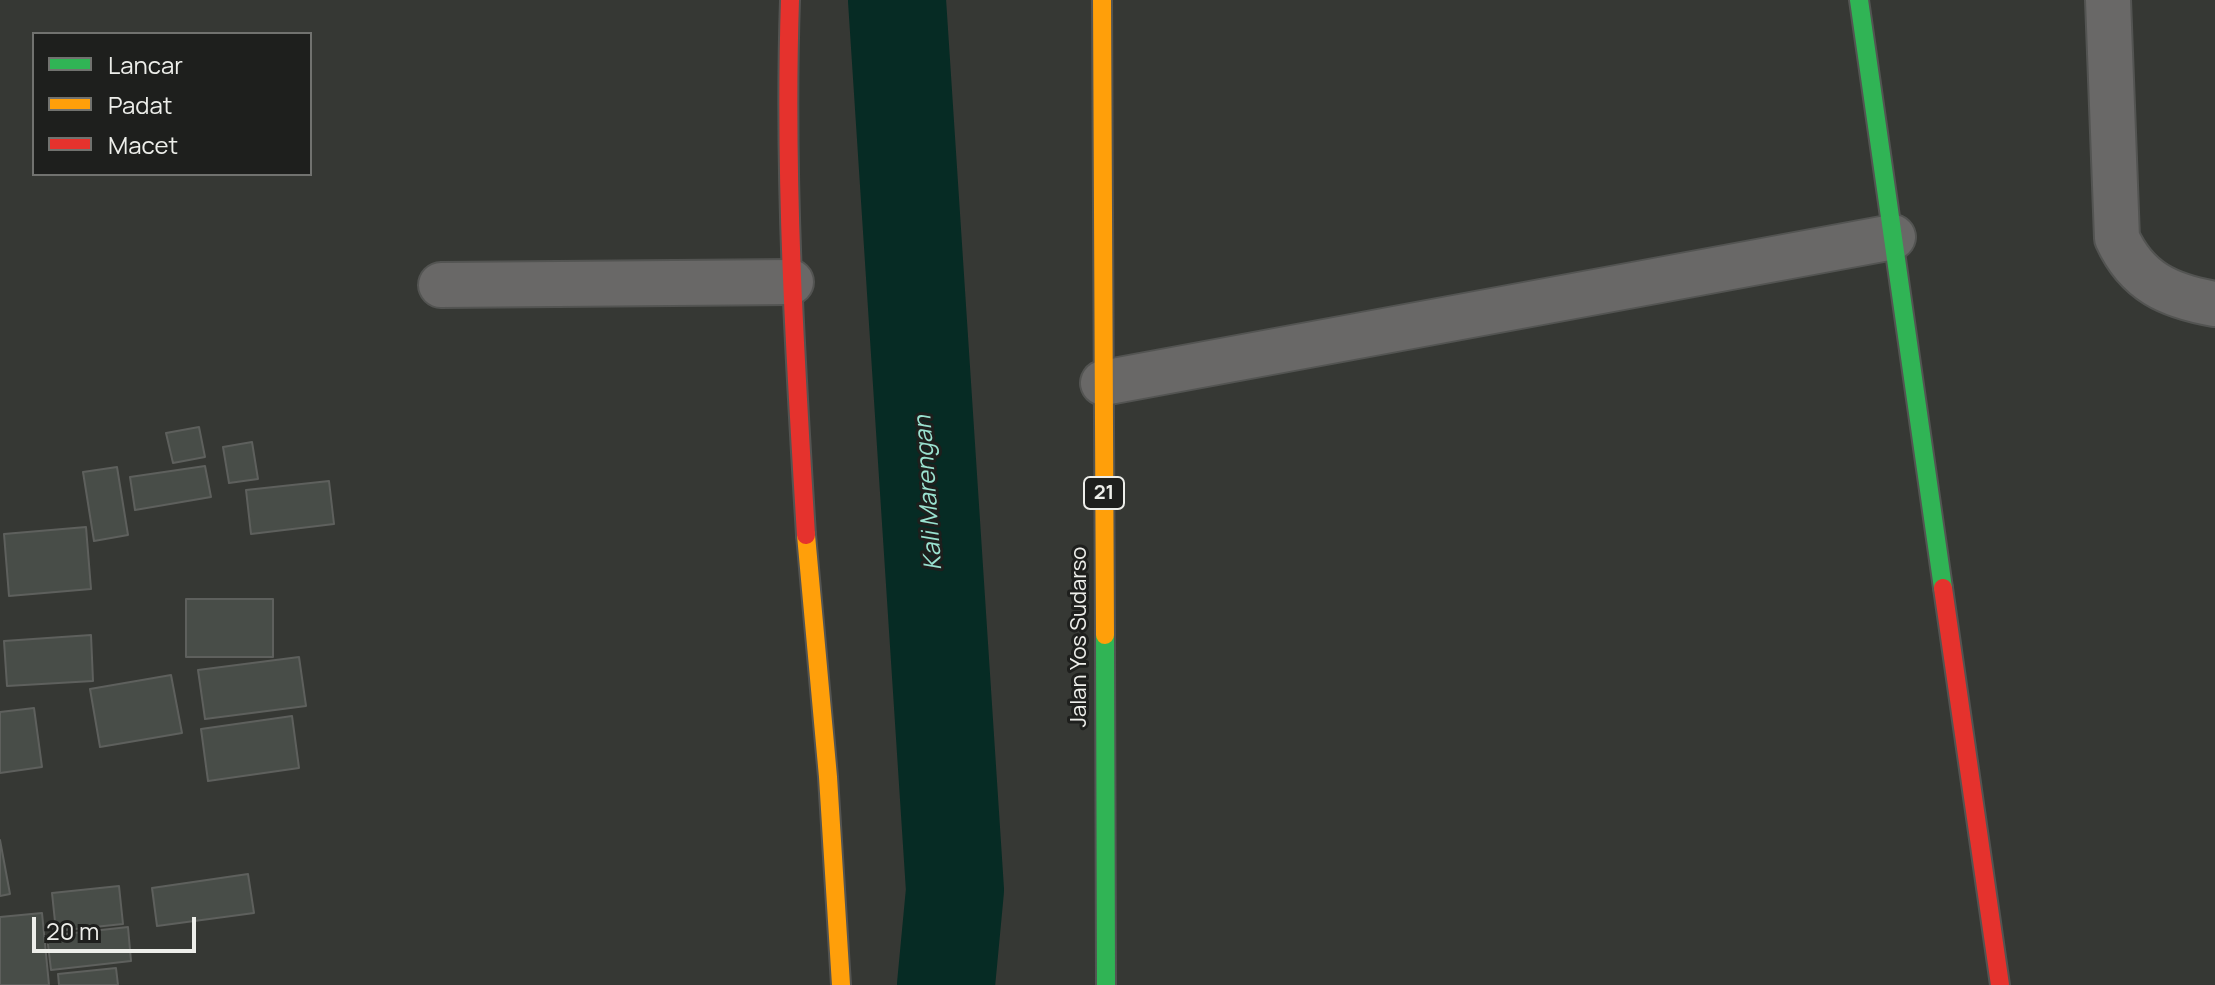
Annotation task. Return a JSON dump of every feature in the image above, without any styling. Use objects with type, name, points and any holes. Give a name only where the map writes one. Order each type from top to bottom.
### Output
[{"type":"main road","points":[[790,0],[791,282],[807,548],[828,777],[841,985]]},
{"type":"main road","name":"Jalan Yos Sudarso","points":[[1102,0],[1106,985]]},
{"type":"main road","points":[[1859,0],[2000,985]]},
{"type":"street","points":[[2108,0],[2117,238],[2125,257],[2146,279],[2165,291],[2190,300],[2215,304]]},
{"type":"street","points":[[1103,383],[1893,237]]},
{"type":"street","points":[[441,285],[791,282]]},
{"type":"building","points":[[199,427],[205,457],[173,463],[166,433]]},
{"type":"building","points":[[252,442],[258,479],[229,483],[223,447]]},
{"type":"building","points":[[205,466],[211,497],[135,510],[130,477]]},
{"type":"building","points":[[117,467],[128,535],[94,541],[83,472]]},
{"type":"building","points":[[329,481],[334,524],[251,534],[246,490]]},
{"type":"building","points":[[86,527],[91,589],[9,596],[4,534]]},
{"type":"building","points":[[186,599],[273,599],[273,657],[186,657]]},
{"type":"building","points":[[91,635],[93,681],[7,686],[4,641]]},
{"type":"building","points":[[299,657],[306,706],[205,719],[198,670]]},
{"type":"building","points":[[171,675],[182,733],[100,747],[90,689]]},
{"type":"building","points":[[34,708],[42,767],[0,773],[0,712]]},
{"type":"building","points":[[292,716],[299,768],[208,781],[201,729]]},
{"type":"building","points":[[0,840],[10,894],[0,896]]},
{"type":"building","points":[[248,874],[254,913],[157,926],[152,888]]},
{"type":"building","points":[[119,886],[123,924],[56,931],[52,893]]},
{"type":"building","points":[[42,913],[49,985],[0,985],[0,917]]},
{"type":"building","points":[[128,927],[131,961],[51,970],[47,936]]},
{"type":"building","points":[[116,968],[118,985],[59,985],[58,974]]},
{"type":"waterway","name":"Kali Marengan","points":[[897,0],[955,890],[946,985]]},
{"type":"traffic: fast","points":[[1859,0],[1943,588]]},
{"type":"traffic: fast","points":[[1105,635],[1106,985]]},
{"type":"traffic: slow","points":[[1102,0],[1105,635]]},
{"type":"traffic: slow","points":[[806,535],[828,777],[841,985]]},
{"type":"traffic: jam","points":[[790,0],[790,201],[806,535]]},
{"type":"traffic: jam","points":[[1943,588],[2000,985]]}]
